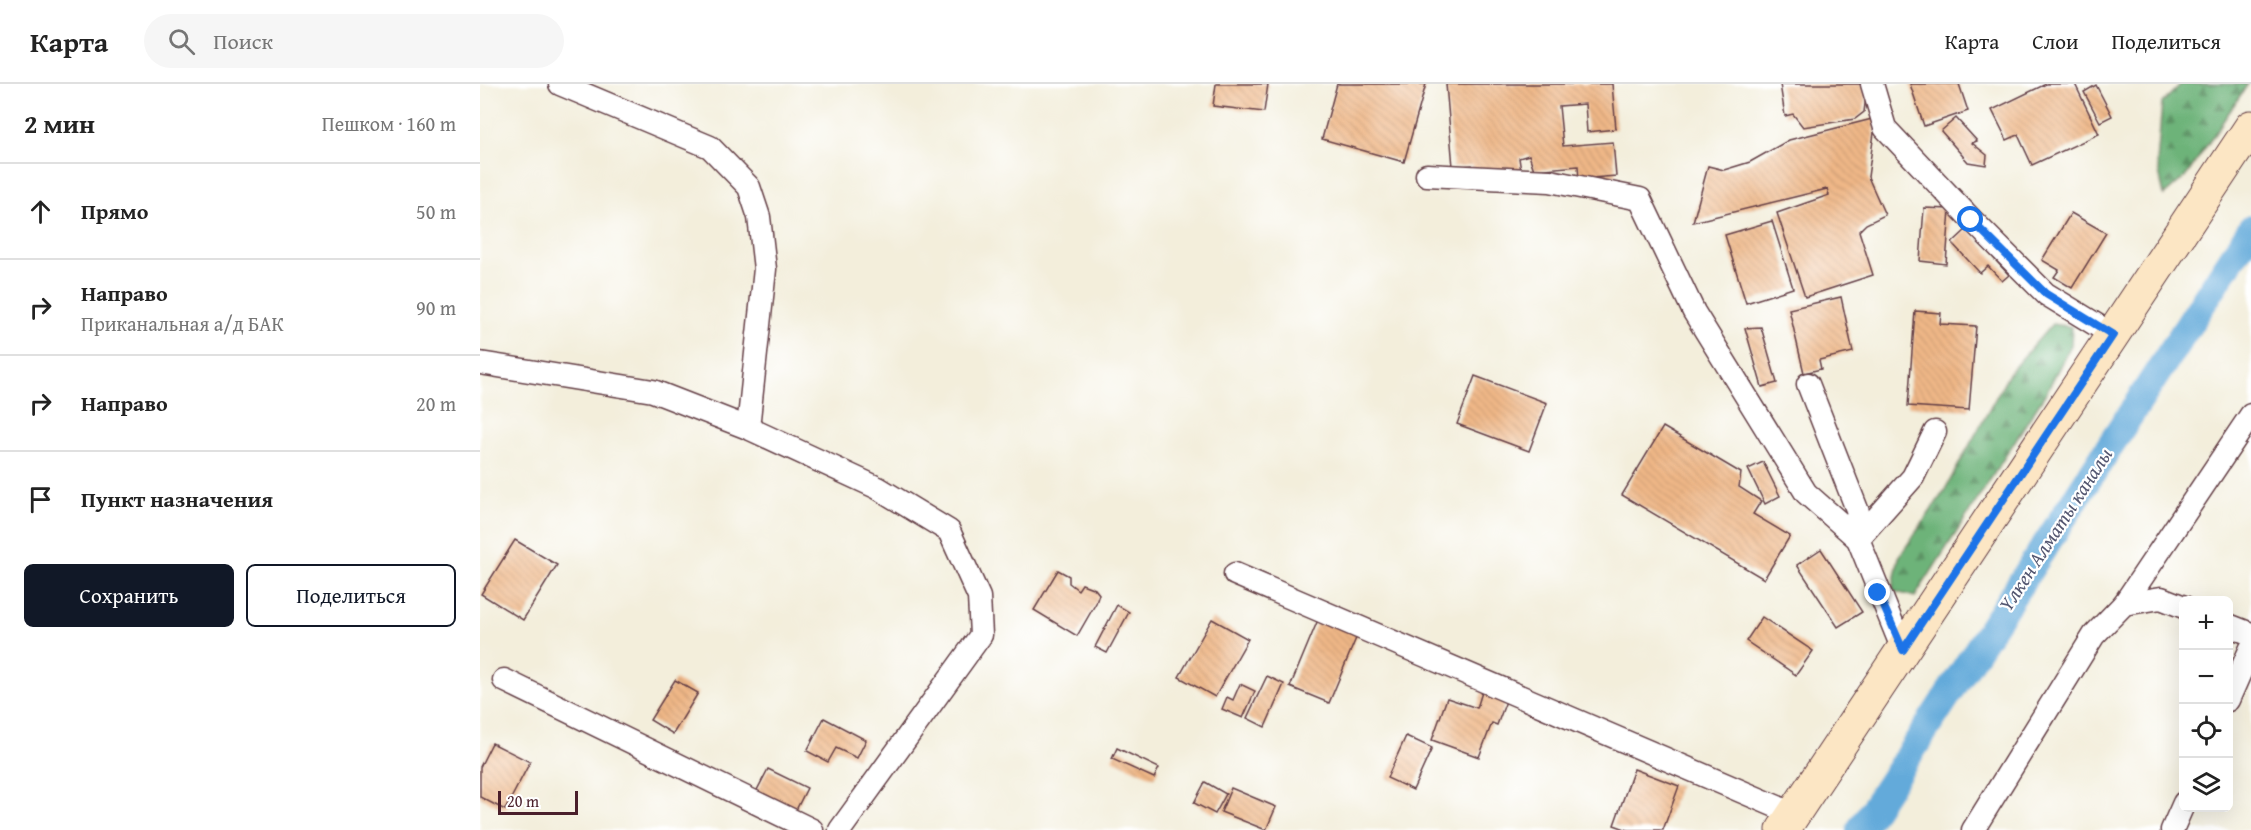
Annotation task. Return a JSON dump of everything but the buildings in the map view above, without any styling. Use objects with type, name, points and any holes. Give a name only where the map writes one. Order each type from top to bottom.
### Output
[{"type":"main road","points":[[1789,822],[2251,127]]},
{"type":"street","points":[[560,84],[710,147],[749,187],[759,218],[765,269],[748,428]]},
{"type":"street","points":[[1872,84],[1885,128],[1971,220],[2046,294],[2113,335]]},
{"type":"street","points":[[1427,175],[1550,182],[1640,199],[1694,312],[1806,493],[1858,539]]},
{"type":"street","points":[[480,363],[653,392],[748,428],[878,488],[949,531],[979,597],[981,635],[840,830]]},
{"type":"street","points":[[1808,384],[1858,512],[1858,539],[1903,650]]},
{"type":"street","points":[[1973,830],[2094,635],[2124,604],[2251,416]]},
{"type":"street","points":[[1858,539],[1913,477],[1935,432]]},
{"type":"street","points":[[1235,574],[1789,822]]},
{"type":"street","points":[[2124,604],[2161,598],[2179,605]]},
{"type":"street","points":[[2233,627],[2251,634]]},
{"type":"street","points":[[2233,691],[2251,648]]},
{"type":"street","points":[[504,680],[812,830]]},
{"type":"street","points":[[2172,830],[2180,812]]},
{"type":"green space","points":[[2181,84],[2248,84],[2187,175],[2164,195],[2157,163],[2162,103]]},
{"type":"green space","points":[[2052,324],[2072,327],[2071,345],[2047,391],[1915,597],[1892,591],[1899,557],[1943,493],[2010,372]]},
{"type":"waterway","name":"Үлкен Алматы каналы","points":[[1860,830],[2251,229]]},
{"type":"route","points":[[1878,593],[1903,650],[2113,335],[2046,294],[1971,220]]}]
